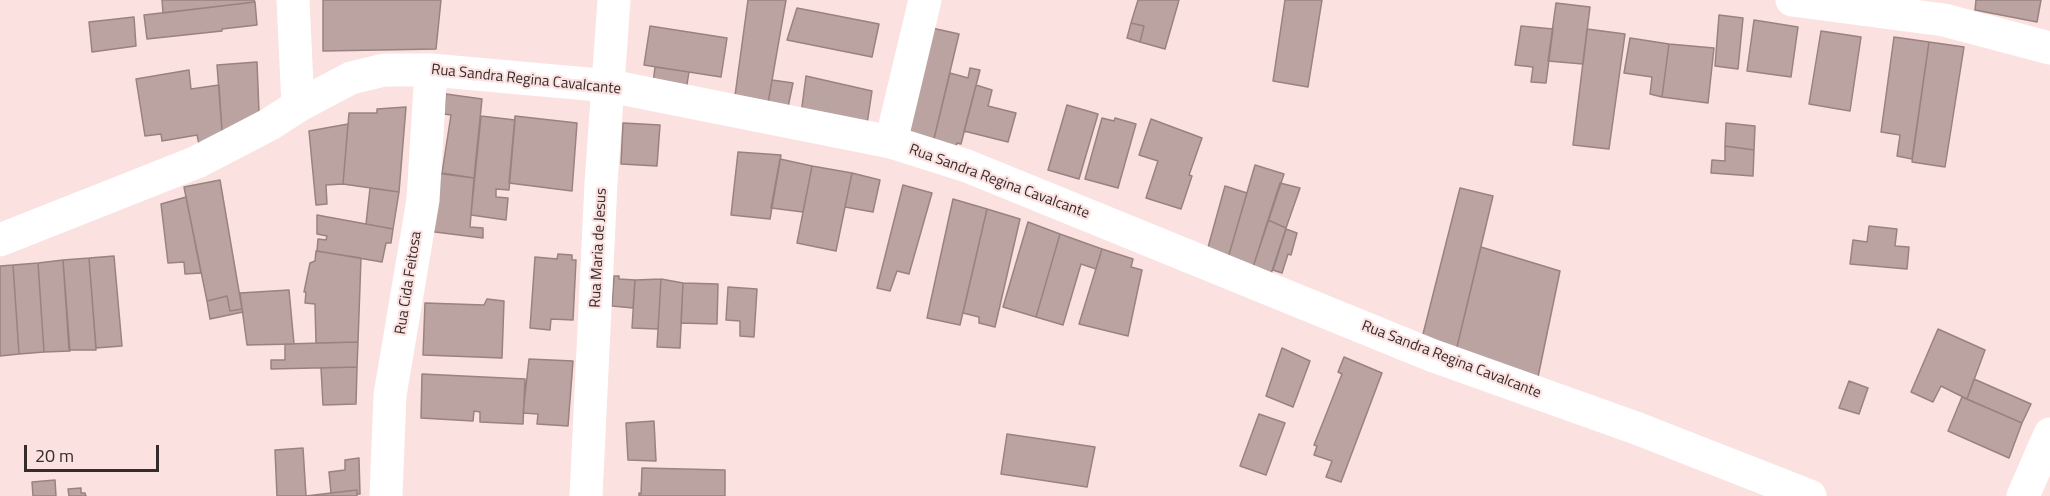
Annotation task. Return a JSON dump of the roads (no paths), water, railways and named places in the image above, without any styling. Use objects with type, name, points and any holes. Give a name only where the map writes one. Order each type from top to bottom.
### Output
[{"type":"street","points":[[293,0],[298,106]]},
{"type":"street","name":"Rua Maria de Jesus","points":[[586,496],[601,183],[610,86],[614,0]]},
{"type":"street","points":[[891,142],[925,0]]},
{"type":"street","points":[[1792,0],[1944,20],[2050,48]]},
{"type":"street","name":"Rua Sandra Regina Cavalcante","points":[[0,240],[197,162],[351,78],[384,70],[431,70],[610,86],[891,142],[967,166],[1431,355],[1636,428],[1810,496]]},
{"type":"street","name":"Rua Cida Feitosa","points":[[386,496],[390,395],[423,200],[431,70]]},
{"type":"street","points":[[2023,496],[2050,434]]}]
